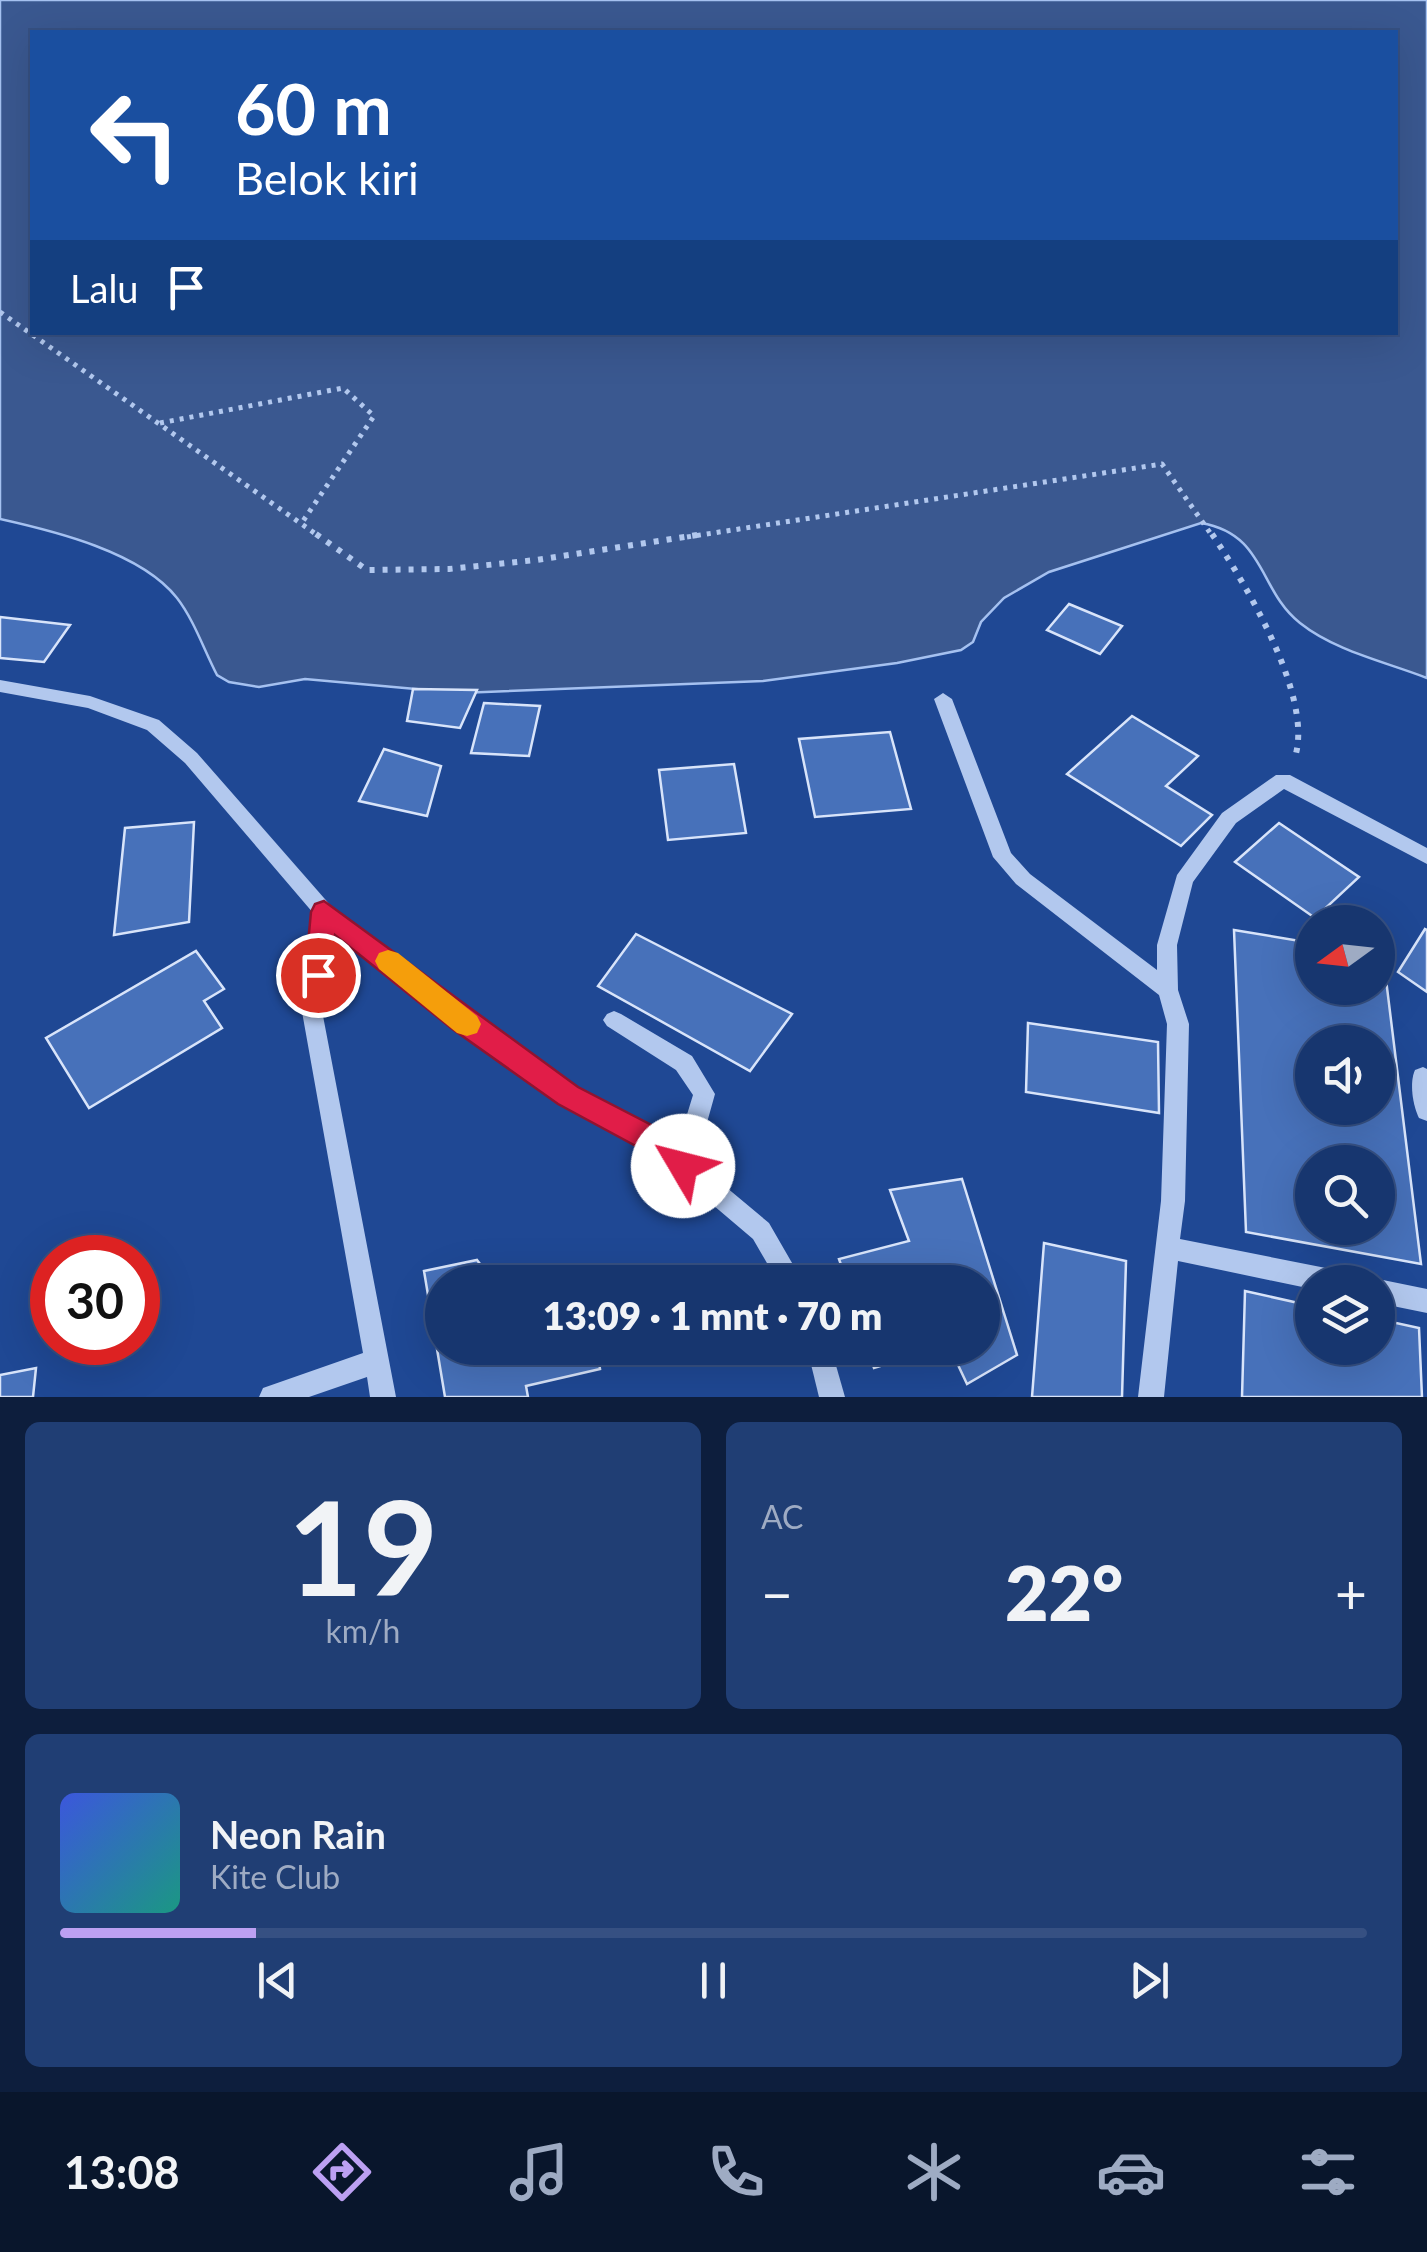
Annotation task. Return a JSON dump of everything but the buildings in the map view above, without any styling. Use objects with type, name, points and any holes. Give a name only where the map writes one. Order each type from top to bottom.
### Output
[{"type":"street","points":[[0,686],[90,702],[153,725],[191,758],[324,912],[460,1020],[568,1096],[655,1142],[761,1231],[781,1265]]},
{"type":"street","points":[[944,699],[1003,857],[1024,878],[1168,990]]},
{"type":"street","points":[[1151,1397],[1169,1248],[1178,1024],[1168,990],[1167,945],[1184,880],[1230,818],[1283,780],[1427,856]]},
{"type":"street","points":[[324,912],[318,975],[309,995],[383,1397]]},
{"type":"street","points":[[614,1020],[684,1063],[704,1094],[683,1166]]},
{"type":"street","points":[[1422,1077],[1427,1111]]},
{"type":"street","points":[[1169,1248],[1295,1274]]},
{"type":"street","points":[[1395,1294],[1427,1301]]},
{"type":"street","points":[[272,1397],[377,1361]]},
{"type":"street","points":[[824,1365],[832,1397]]},
{"type":"path","points":[[0,312],[30,333]]},
{"type":"path","points":[[33,335],[367,570],[450,569],[536,560],[1162,464],[1244,582],[1284,664],[1299,748],[1283,780]]},
{"type":"path","points":[[159,423],[343,388],[374,416],[301,524]]},
{"type":"water","points":[[0,0],[1427,0],[1427,678],[1314,633],[1286,610],[1250,551],[1238,539],[1201,523],[1049,572],[1004,598],[981,622],[973,642],[961,650],[897,663],[763,681],[460,693],[305,679],[259,687],[229,682],[217,675],[177,598],[142,568],[95,546],[0,519]]},
{"type":"slow traffic","points":[[388,961],[467,1024]]},
{"type":"route","points":[[318,975],[324,912],[460,1020],[568,1096],[655,1142],[683,1166]]}]
